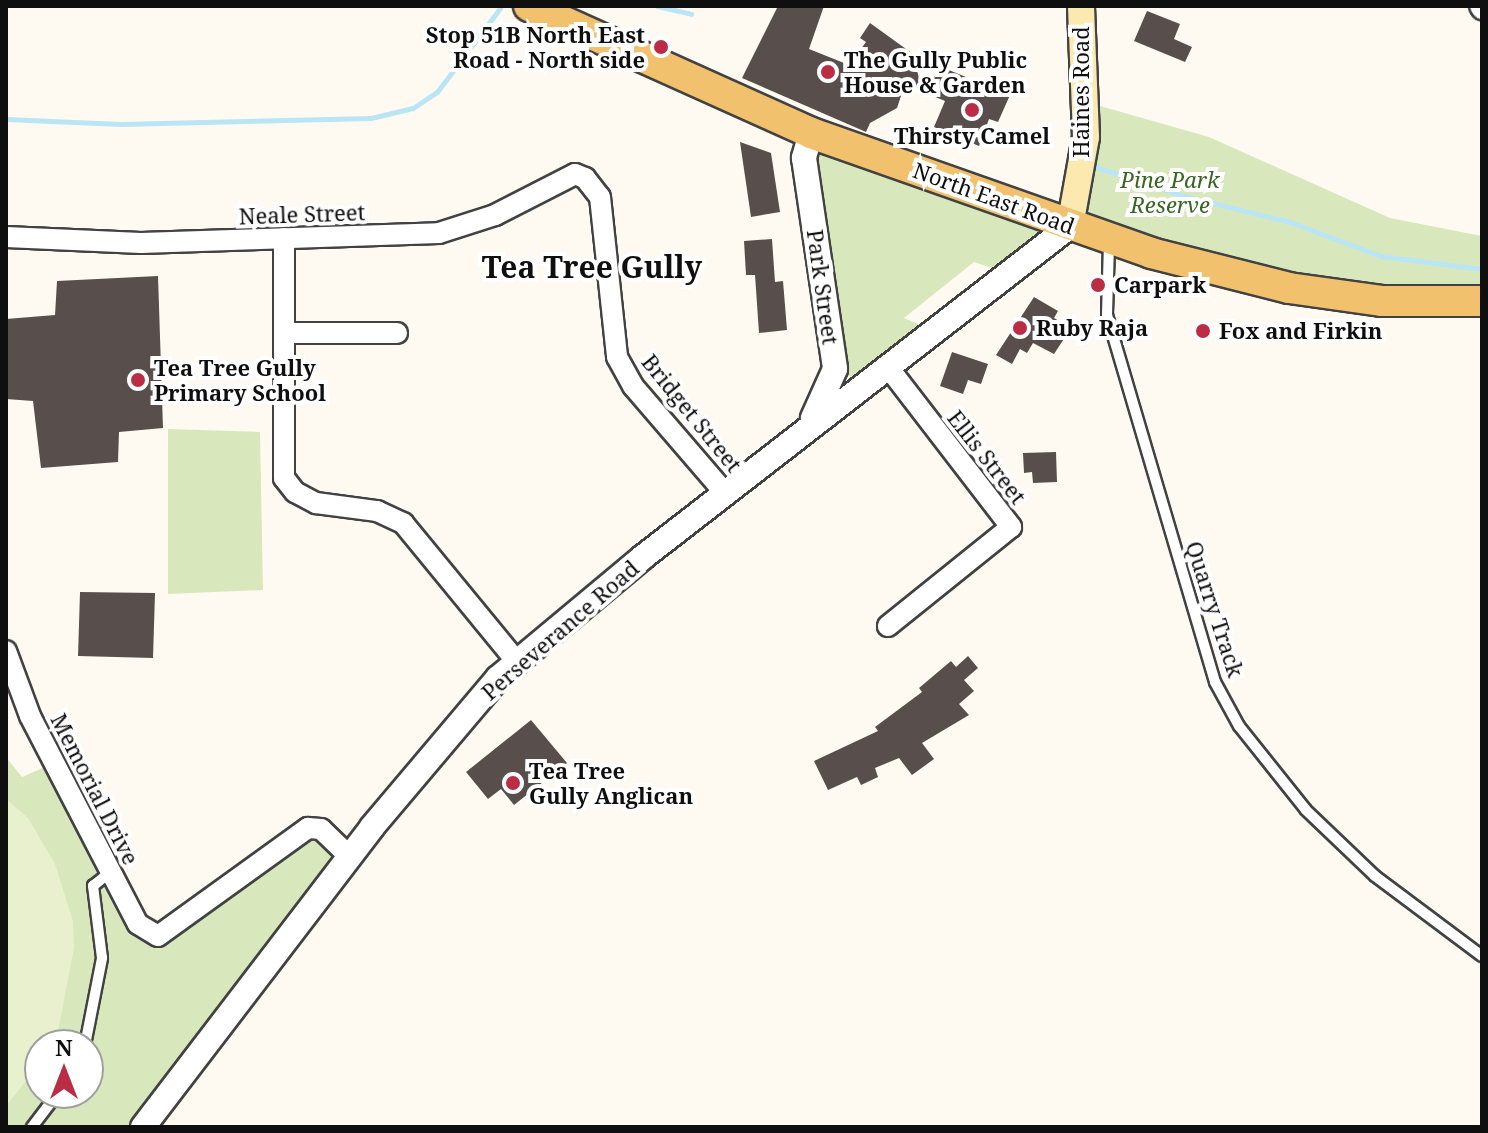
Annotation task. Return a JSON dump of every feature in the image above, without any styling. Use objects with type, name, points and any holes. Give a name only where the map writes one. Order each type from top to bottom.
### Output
[{"type":"main road","name":"North East Road","points":[[529,6],[811,133],[1109,239],[1289,288],[1381,301],[1482,301]]},
{"type":"main road","name":"Haines Road","points":[[1070,226],[1086,137],[1081,6]]},
{"type":"street","name":"Park Street","points":[[802,433],[824,404],[835,369],[804,158],[811,133]]},
{"type":"street","name":"Neale Street","points":[[6,237],[141,243],[439,233],[495,215],[557,180],[575,174],[585,178]]},
{"type":"street","name":"Bridget Street","points":[[585,178],[600,197],[617,357],[633,386],[725,493]]},
{"type":"street","name":"Perseverance Road","points":[[143,1127],[350,857],[517,662],[725,493],[1070,226]]},
{"type":"street","points":[[284,238],[284,478],[295,492],[316,503],[377,511],[403,523],[517,662]]},
{"type":"street","points":[[284,333],[397,333]]},
{"type":"street","name":"Ellis Street","points":[[888,367],[1011,527],[888,626]]},
{"type":"street","points":[[835,369],[849,381],[866,384]]},
{"type":"street","name":"Memorial Drive","points":[[6,651],[30,716],[110,872],[138,924],[158,936],[308,828],[321,829],[350,857]]},
{"type":"lane","name":"Quarry Track","points":[[1109,239],[1107,315],[1204,651],[1239,726],[1306,810],[1375,876],[1477,955],[1482,964]]},
{"type":"lane","points":[[88,1029],[102,958],[93,886],[110,872]]},
{"type":"lane","points":[[32,1127],[46,1109]]},
{"type":"green space","name":"Pine Park Reserve","points":[[1086,102],[1209,137],[1390,218],[1482,236],[1482,301],[1381,301],[1070,226]]},
{"type":"green space","points":[[811,133],[1070,226],[1008,274],[974,262],[904,318],[934,331],[866,384],[835,369]]},
{"type":"green space","points":[[168,429],[260,432],[263,590],[168,594]]},
{"type":"green space","points":[[6,757],[22,777],[54,763],[138,924],[158,936],[308,828],[350,857],[138,1127],[6,1127]]},
{"type":"green space","points":[[6,799],[28,818],[55,864],[73,921],[74,948],[58,1029],[24,1029],[24,1083],[6,1106]]},
{"type":"building","name":"The Gully Public House & Garden","points":[[778,6],[824,6],[809,49],[849,65],[866,42],[860,38],[870,23],[913,54],[922,91],[905,84],[897,108],[870,123],[866,132],[742,78]]},
{"type":"building","points":[[1147,11],[1180,24],[1174,39],[1192,47],[1185,62],[1134,41]]},
{"type":"building","name":"Thirsty Camel","points":[[939,66],[1010,95],[998,122],[989,119],[979,146],[934,127],[945,101],[928,94]]},
{"type":"building","points":[[740,142],[771,153],[780,212],[751,217]]},
{"type":"building","points":[[772,239],[775,282],[783,281],[787,330],[759,333],[755,275],[746,275],[744,241]]},
{"type":"building","points":[[158,276],[163,428],[119,432],[118,462],[41,468],[33,401],[6,399],[6,319],[55,315],[57,281]]},
{"type":"building","points":[[1034,297],[1058,311],[1054,318],[1071,328],[1054,354],[1033,343],[1027,353],[1020,349],[1012,364],[996,355]]},
{"type":"building","points":[[952,352],[988,364],[981,384],[968,380],[963,394],[940,386]]},
{"type":"building","points":[[1056,452],[1057,482],[1033,483],[1032,472],[1024,473],[1023,453]]},
{"type":"building","points":[[80,592],[155,593],[153,658],[78,656]]},
{"type":"building","points":[[968,656],[978,668],[964,680],[974,691],[959,704],[969,715],[922,743],[934,759],[912,775],[899,758],[875,768],[878,777],[861,785],[857,777],[828,790],[814,761],[878,731],[875,727],[922,692],[919,688],[951,661],[956,667]]},
{"type":"building","points":[[531,720],[567,763],[514,805],[501,789],[488,799],[466,772]]},
{"type":"waterway","points":[[657,6],[691,14]]},
{"type":"waterway","points":[[6,119],[121,124],[371,118],[413,108],[437,92],[500,8]]},
{"type":"waterway","points":[[1096,167],[1188,197],[1290,222],[1381,256],[1482,269]]},
{"type":"place","name":"Stop 51B North East Road - North side","points":[[661,47]]},
{"type":"place","name":"The Gully Public House & Garden","points":[[828,72]]},
{"type":"place","name":"Thirsty Camel","points":[[972,110]]},
{"type":"place","name":"Carpark","points":[[1098,285]]},
{"type":"place","name":"Ruby Raja","points":[[1020,328]]},
{"type":"place","name":"Fox and Firkin","points":[[1203,331]]},
{"type":"place","name":"Tea Tree Gully Primary School","points":[[138,380]]},
{"type":"place","name":"Tea Tree Gully Anglican","points":[[513,783]]},
{"type":"district","name":"Tea Tree Gully","points":[[592,267]]}]
